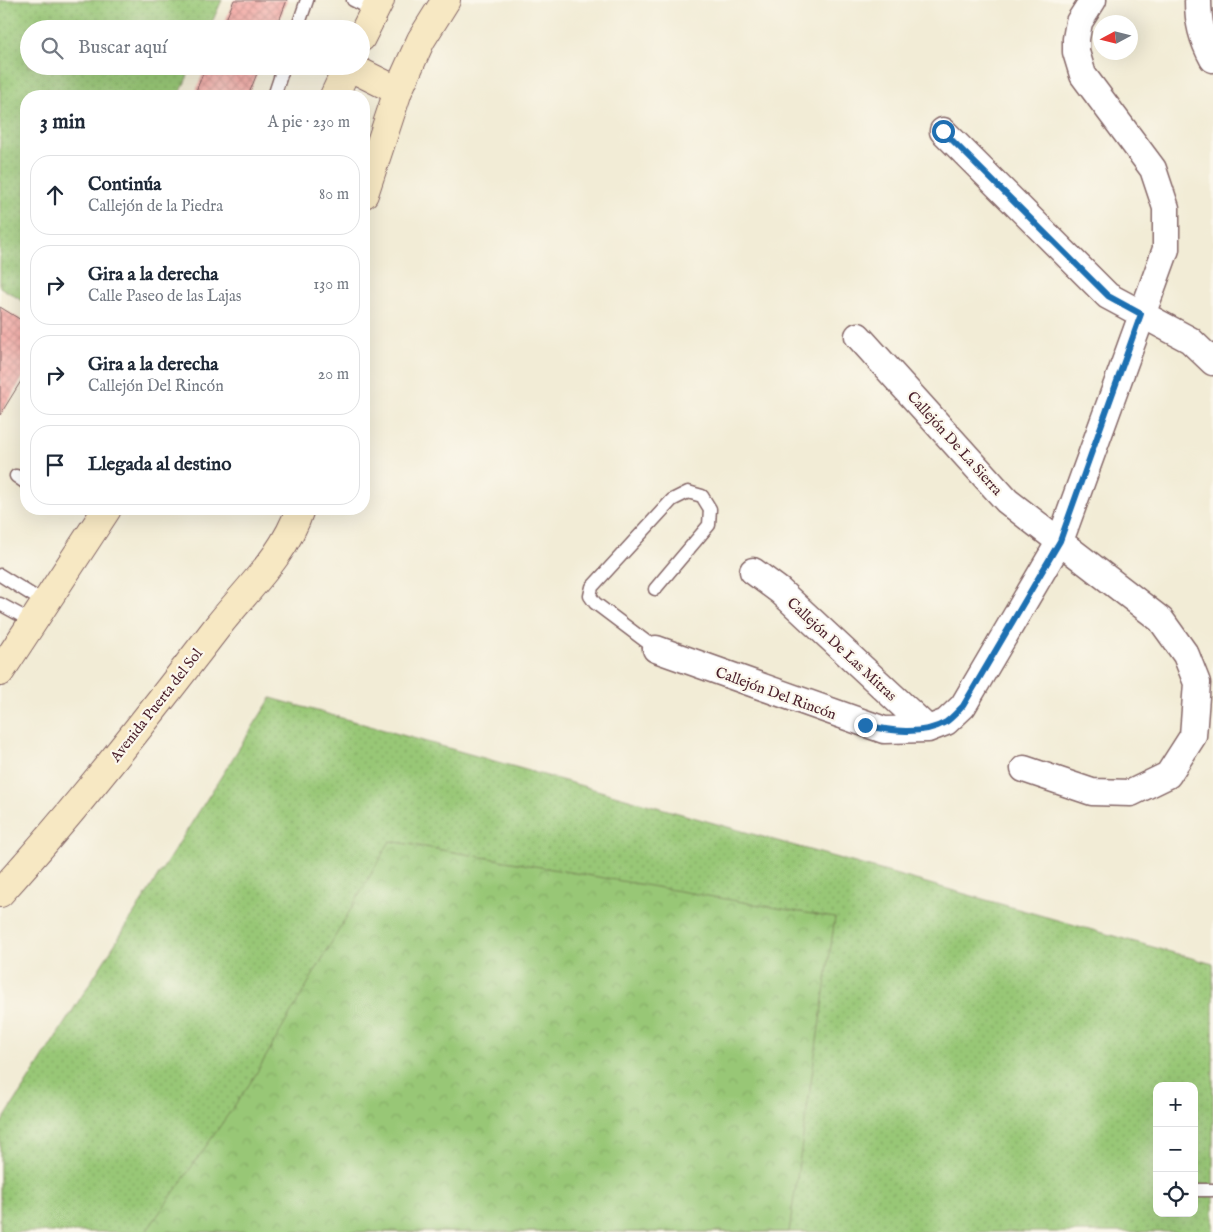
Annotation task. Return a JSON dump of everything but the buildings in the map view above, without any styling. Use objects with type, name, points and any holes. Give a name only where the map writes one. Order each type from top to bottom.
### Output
[{"type":"street","points":[[370,176],[398,91],[421,40],[446,0]]},
{"type":"street","points":[[928,729],[946,722],[963,706],[1060,541],[1166,249],[1166,208],[1153,170],[1083,75],[1076,52],[1079,22],[1093,0]]},
{"type":"street","points":[[1198,0],[1201,35],[1213,59]]},
{"type":"street","points":[[365,20],[369,4]]},
{"type":"street","points":[[337,90],[344,75]]},
{"type":"street","points":[[366,75],[398,91]]},
{"type":"street","points":[[943,131],[1108,296],[1190,340],[1213,362]]},
{"type":"street","name":"Callejón De La Sierra","points":[[858,336],[1008,501],[1060,541]]},
{"type":"street","points":[[0,672],[103,515]]},
{"type":"street","name":"Avenida Puerta del Sol","points":[[0,894],[108,768],[245,592],[280,552],[293,531],[298,515]]},
{"type":"street","points":[[1024,770],[1092,792],[1131,794],[1168,775],[1193,736],[1197,683],[1186,656],[1161,620],[1060,541]]},
{"type":"street","name":"Callejón De Las Mitras","points":[[753,571],[780,591],[928,729]]},
{"type":"street","name":"Callejón Del Rincón","points":[[656,650],[865,725],[884,730],[928,729]]},
{"type":"lane","points":[[300,20],[307,0]]},
{"type":"lane","points":[[276,90],[281,75]]},
{"type":"lane","points":[[655,589],[709,525],[710,509],[702,496],[688,492],[672,500],[592,587],[590,596],[595,604],[656,650]]},
{"type":"lane","points":[[0,575],[39,612]]},
{"type":"lane","points":[[0,604],[39,612]]},
{"type":"lane","points":[[1198,1190],[1213,1190]]},
{"type":"green space","points":[[0,0],[222,0],[213,20],[20,20],[20,75],[188,75],[182,90],[20,90],[20,299],[0,287]]},
{"type":"green space","points":[[271,698],[1213,964],[1213,1232],[0,1232],[0,1125]]},
{"type":"green space","points":[[390,841],[835,918],[789,1232],[146,1232],[253,1079]]},
{"type":"route","points":[[865,725],[884,730],[928,729],[946,722],[963,706],[1060,541],[1141,314],[1108,296],[943,131]]}]
